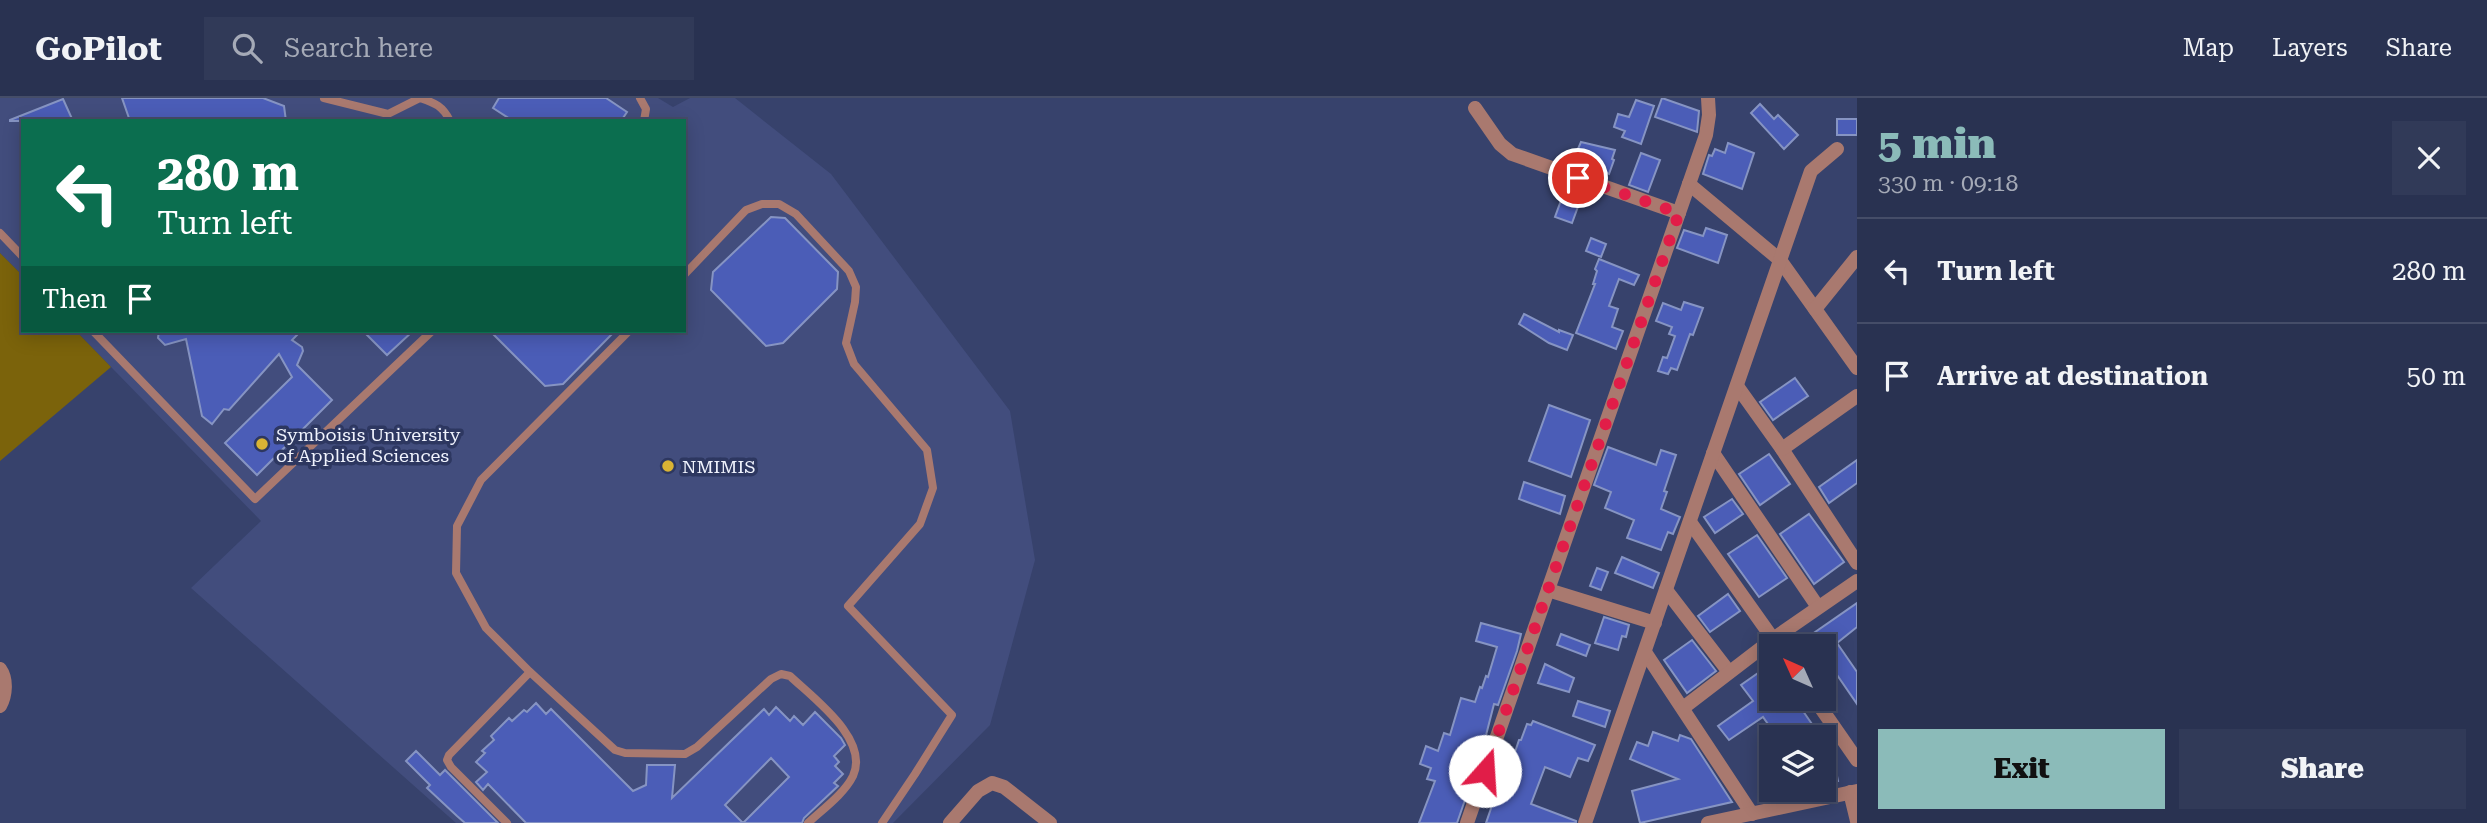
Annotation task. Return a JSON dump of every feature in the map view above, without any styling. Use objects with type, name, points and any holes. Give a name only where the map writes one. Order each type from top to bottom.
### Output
[{"type":"street","points":[[1467,823],[1706,135],[1708,98]]},
{"type":"street","points":[[1475,108],[1500,144],[1512,154],[1679,213]]},
{"type":"street","points":[[1584,823],[1811,171],[1837,149]]},
{"type":"street","points":[[1689,184],[1780,260],[1857,368]]},
{"type":"street","points":[[1815,309],[1857,257]]},
{"type":"street","points":[[1737,386],[1857,563]]},
{"type":"street","points":[[1782,449],[1857,396]]},
{"type":"street","points":[[1713,453],[1818,607]]},
{"type":"street","points":[[1690,522],[1769,634]]},
{"type":"street","points":[[1785,634],[1818,607],[1857,581]]},
{"type":"street","points":[[1548,590],[1654,624]]},
{"type":"street","points":[[1666,590],[1729,673]]},
{"type":"street","points":[[1645,652],[1761,816]]},
{"type":"street","points":[[1683,708],[1759,653]]},
{"type":"street","points":[[0,669],[4,674],[4,698],[0,706]]},
{"type":"street","points":[[1823,711],[1857,760]]},
{"type":"street","points":[[950,823],[978,791],[992,783],[1004,787],[1050,823]]},
{"type":"street","points":[[1707,823],[1761,816],[1854,792],[1857,821]]},
{"type":"lane","points":[[324,98],[388,114],[420,98],[436,103],[445,110],[449,119]]},
{"type":"lane","points":[[640,98],[646,109],[645,119]]},
{"type":"lane","points":[[686,273],[746,210],[762,204],[779,204],[796,215],[849,271],[856,287],[846,343],[854,364],[927,450],[933,488],[920,524],[848,606],[952,715],[882,823]]},
{"type":"lane","points":[[0,233],[21,255]]},
{"type":"lane","points":[[95,333],[255,499],[430,333]]},
{"type":"lane","points":[[627,333],[481,480],[457,526],[456,573],[486,628],[615,750],[685,754],[697,747],[771,679],[781,674],[790,676],[839,723],[854,746],[856,760],[854,774],[845,787],[808,823]]},
{"type":"lane","points":[[507,823],[447,761],[449,755],[530,672]]},
{"type":"shaded area","name":"NMIMIS","points":[[0,98],[658,98],[673,107],[690,98],[735,98],[831,174],[1010,411],[1035,560],[990,725],[893,823],[456,823],[191,588],[261,521],[78,333],[686,333],[686,119],[21,119],[21,274],[0,253]]},
{"type":"shaded area","points":[[0,253],[21,274],[21,333],[78,333],[111,367],[0,461]]},
{"type":"building","points":[[122,98],[263,98],[284,106],[286,119],[129,119]]},
{"type":"building","points":[[499,98],[606,98],[627,112],[622,119],[510,119],[493,108]]},
{"type":"building","points":[[1662,98],[1699,111],[1697,132],[1655,117]]},
{"type":"building","points":[[63,99],[72,119],[21,121],[10,120]]},
{"type":"building","points":[[1636,100],[1654,106],[1641,144],[1622,137],[1625,131],[1614,127],[1618,114],[1629,117]]},
{"type":"building","points":[[1760,104],[1774,119],[1778,115],[1798,135],[1784,149],[1751,113]]},
{"type":"building","points":[[1837,119],[1857,119],[1857,135],[1837,135]]},
{"type":"building","points":[[1581,142],[1615,150],[1609,174],[1590,166],[1588,171],[1571,165]]},
{"type":"building","points":[[1728,143],[1754,153],[1742,189],[1703,174],[1709,155],[1712,156],[1715,149],[1725,153]]},
{"type":"building","points":[[1641,153],[1660,160],[1648,192],[1629,185]]},
{"type":"building","points":[[1567,184],[1580,188],[1579,191],[1583,193],[1572,223],[1555,217]]},
{"type":"building","points":[[771,217],[785,218],[838,272],[837,289],[783,343],[766,346],[711,290],[713,272]]},
{"type":"building","points":[[1706,228],[1727,235],[1718,263],[1677,248],[1684,230],[1703,236]]},
{"type":"building","points":[[1591,238],[1606,244],[1601,257],[1586,251]]},
{"type":"building","points":[[1599,259],[1639,275],[1634,285],[1619,279],[1609,306],[1618,309],[1612,327],[1623,331],[1616,349],[1576,333],[1595,284],[1595,269]]},
{"type":"building","points":[[1684,302],[1703,308],[1677,370],[1671,368],[1668,374],[1658,371],[1663,357],[1667,358],[1675,336],[1669,334],[1672,327],[1656,321],[1663,303],[1681,310]]},
{"type":"building","points":[[1524,314],[1559,332],[1573,335],[1567,350],[1549,343],[1519,324]]},
{"type":"building","points":[[159,333],[299,333],[292,340],[302,347],[303,351],[297,365],[332,400],[257,475],[225,443],[292,377],[279,354],[229,410],[224,409],[212,424],[202,416],[186,339],[165,345],[158,338]]},
{"type":"building","points":[[365,333],[411,333],[387,355]]},
{"type":"building","points":[[492,333],[613,333],[563,384],[545,386]]},
{"type":"building","points":[[1795,378],[1808,396],[1773,420],[1760,402]]},
{"type":"building","points":[[1549,405],[1590,420],[1571,477],[1529,461]]},
{"type":"building","points":[[1608,447],[1656,465],[1661,450],[1676,455],[1661,509],[1680,517],[1673,534],[1668,532],[1661,550],[1627,538],[1634,520],[1605,508],[1611,492],[1594,485]]},
{"type":"building","points":[[1769,454],[1790,484],[1760,505],[1739,474]]},
{"type":"building","points":[[1857,460],[1857,483],[1829,503],[1819,487]]},
{"type":"building","points":[[1524,482],[1565,496],[1560,514],[1519,499]]},
{"type":"building","points":[[1732,499],[1743,514],[1715,533],[1704,517]]},
{"type":"building","points":[[1809,514],[1844,562],[1814,584],[1780,534]]},
{"type":"building","points":[[1757,535],[1787,578],[1759,597],[1728,554]]},
{"type":"building","points":[[1622,557],[1659,573],[1653,588],[1615,573]]},
{"type":"building","points":[[1597,568],[1608,572],[1601,590],[1590,586]]},
{"type":"building","points":[[1728,594],[1740,611],[1710,632],[1698,616]]},
{"type":"building","points":[[1857,603],[1857,627],[1837,643],[1857,672],[1857,704],[1836,673],[1836,634],[1812,634]]},
{"type":"building","points":[[1604,617],[1629,625],[1618,650],[1595,643]]},
{"type":"building","points":[[1481,623],[1521,634],[1517,651],[1498,705],[1494,704],[1484,743],[1479,742],[1472,763],[1477,765],[1457,823],[1419,823],[1435,781],[1427,779],[1431,768],[1420,764],[1426,746],[1438,751],[1444,733],[1450,735],[1461,698],[1475,702],[1480,687],[1482,688],[1486,676],[1488,677],[1497,647],[1476,641]]},
{"type":"building","points":[[1561,634],[1590,645],[1586,656],[1557,645]]},
{"type":"building","points":[[1692,640],[1716,671],[1687,693],[1664,660]]},
{"type":"building","points":[[1545,664],[1574,678],[1569,692],[1538,683]]},
{"type":"building","points":[[1759,672],[1759,711],[1803,711],[1813,725],[1769,725],[1763,717],[1729,740],[1718,726],[1753,701],[1741,685]]},
{"type":"building","points":[[1578,701],[1610,711],[1605,727],[1573,716]]},
{"type":"building","points":[[536,703],[546,714],[551,709],[633,791],[646,785],[647,765],[675,765],[672,798],[764,709],[769,715],[776,707],[790,721],[794,716],[803,725],[815,712],[841,738],[845,745],[834,756],[839,762],[835,766],[843,774],[834,783],[838,786],[802,823],[743,823],[526,823],[488,784],[483,790],[476,782],[487,772],[476,762],[485,753],[482,751],[494,740],[491,736],[509,718],[512,721]],"holes":[[[771,758],[789,777],[743,823],[725,805]]]},
{"type":"building","points":[[1533,721],[1595,745],[1588,761],[1578,758],[1570,777],[1545,767],[1531,804],[1576,823],[1486,823],[1497,791],[1499,792],[1505,775],[1507,776],[1519,740],[1527,724],[1531,725]]},
{"type":"building","points":[[1653,732],[1678,741],[1680,735],[1691,739],[1732,802],[1640,823],[1632,791],[1678,779],[1630,759],[1637,742],[1648,746]]},
{"type":"building","points":[[416,751],[440,775],[445,770],[498,823],[465,823],[457,816],[427,788],[430,785],[406,761]]},
{"type":"place","name":"Symboisis University of Applied Sciences","points":[[262,444]]},
{"type":"place","name":"NMIMIS","points":[[668,466]]},
{"type":"route","points":[[1485,771],[1679,213],[1578,178]]}]
